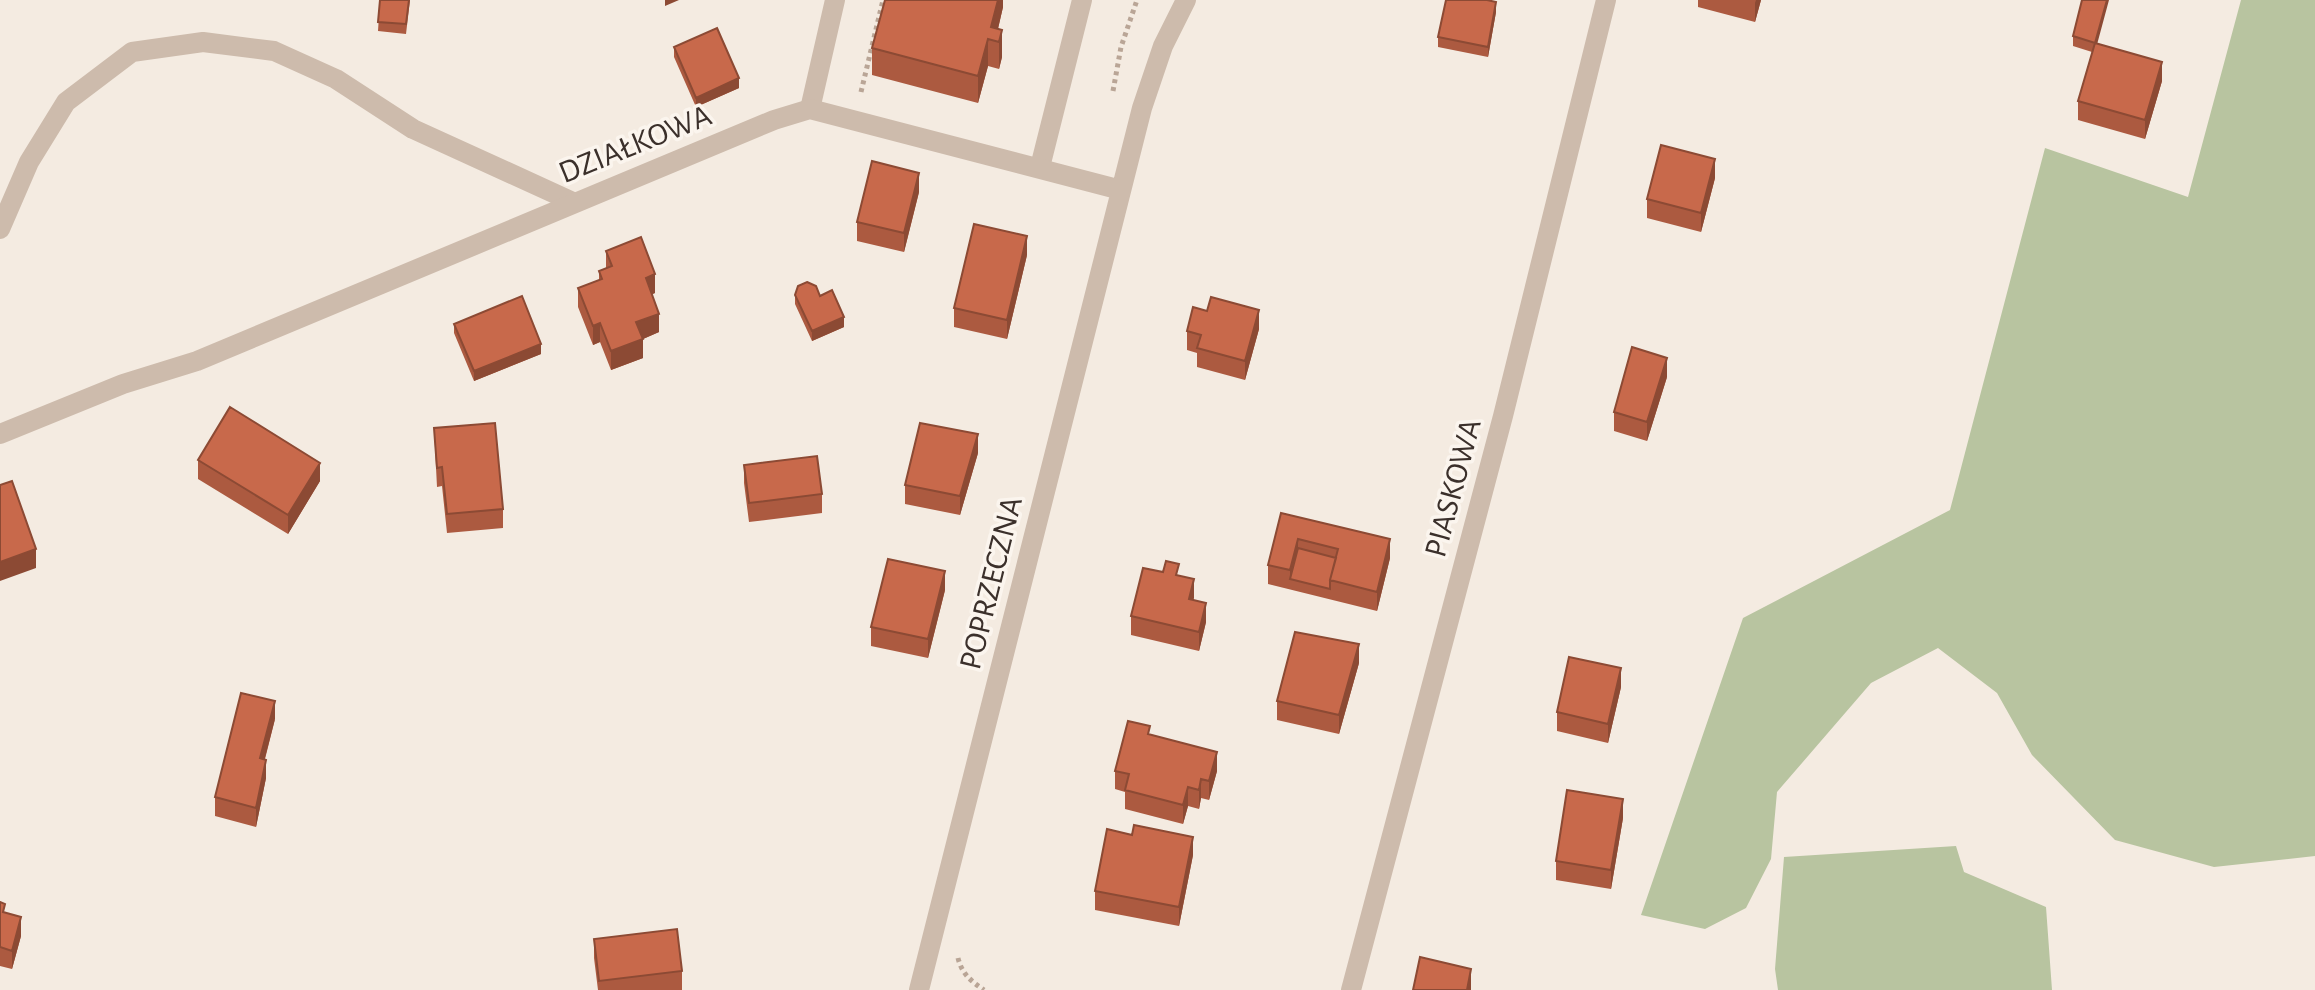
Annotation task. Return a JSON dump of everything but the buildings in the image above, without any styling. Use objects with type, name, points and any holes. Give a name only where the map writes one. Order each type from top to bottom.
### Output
[{"type":"street","points":[[835,0],[810,109],[1121,190],[1142,108],[1163,46],[1186,0]]},
{"type":"street","points":[[1040,167],[1082,0]]},
{"type":"street","name":"PIASKOWA","points":[[1351,990],[1503,416],[1606,0]]},
{"type":"street","points":[[0,229],[29,162],[66,102],[132,52],[203,42],[274,51],[336,79],[413,129],[573,202]]},
{"type":"street","name":"DZIAŁKOWA","points":[[1,428],[197,361],[573,202],[774,120],[810,109]]},
{"type":"street","name":"POPRZECZNA","points":[[919,990],[1121,190]]},
{"type":"path","points":[[854,120],[883,0]]},
{"type":"path","points":[[1112,102],[1121,47],[1137,0]]},
{"type":"green space","points":[[2241,0],[2315,0],[2315,856],[2214,867],[2115,840],[2032,755],[1997,693],[1938,648],[1871,683],[1777,792],[1771,859],[1746,908],[1705,929],[1641,915],[1743,618],[1950,510],[2045,148],[2188,197]]},
{"type":"green space","points":[[1956,846],[1964,872],[2046,907],[2052,990],[1778,990],[1775,969],[1784,857]]}]
